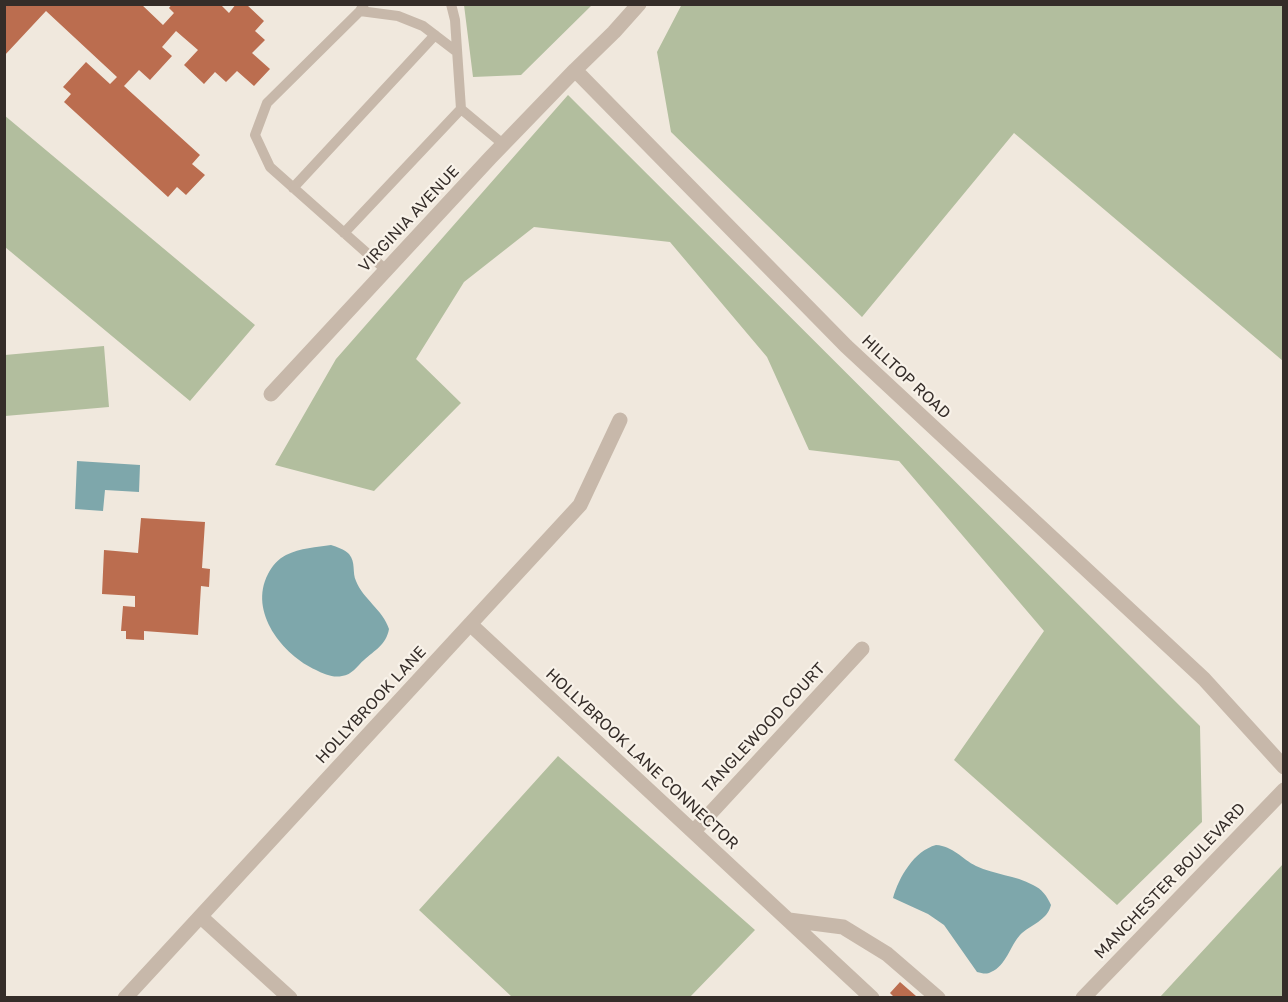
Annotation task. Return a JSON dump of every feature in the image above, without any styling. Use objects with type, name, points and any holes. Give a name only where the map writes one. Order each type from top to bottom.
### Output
[{"type":"street","points":[[575,70],[639,4]]},
{"type":"street","name":"VIRGINIA AVENUE","points":[[271,394],[503,144],[575,70]]},
{"type":"street","name":"HILLTOP ROAD","points":[[575,70],[846,346],[1204,679],[1284,767]]},
{"type":"street","name":"HOLLYBROOK LANE","points":[[124,998],[580,505],[620,420]]},
{"type":"street","name":"HOLLYBROOK LANE CONNECTOR","points":[[470,624],[872,998]]},
{"type":"street","name":"TANGLEWOOD COURT","points":[[694,831],[862,649]]},
{"type":"street","name":"MANCHESTER BOULEVARD","points":[[1083,998],[1284,790]]},
{"type":"street","points":[[201,917],[290,998]]},
{"type":"street","points":[[789,920],[843,927],[887,954],[938,998]]},
{"type":"lane","points":[[451,4],[455,20],[461,109],[503,144]]},
{"type":"lane","points":[[386,270],[270,167],[255,135],[267,103],[362,8],[398,16],[423,26],[457,52]]},
{"type":"lane","points":[[293,188],[435,35]]},
{"type":"lane","points":[[344,233],[461,109]]},
{"type":"green space","points":[[464,4],[592,5],[521,75],[473,77]]},
{"type":"green space","points":[[682,4],[1283,5],[1283,361],[1014,133],[862,317],[671,132],[657,52]]},
{"type":"green space","points":[[568,95],[1200,726],[1202,822],[1117,905],[954,760],[1044,631],[899,461],[809,450],[767,357],[670,242],[534,227],[464,282],[416,359],[461,403],[374,491],[275,465],[336,359]]},
{"type":"green space","points":[[4,115],[255,325],[190,401],[5,247]]},
{"type":"green space","points":[[104,346],[109,407],[5,416],[5,355]]},
{"type":"green space","points":[[558,756],[755,930],[690,997],[512,997],[419,910]]},
{"type":"green space","points":[[1283,864],[1283,997],[1160,997]]},
{"type":"water","points":[[77,461],[140,465],[139,492],[105,490],[103,511],[75,509]]},
{"type":"water","points":[[331,545],[349,554],[359,587],[382,616],[389,629],[380,647],[352,672],[339,676],[319,671],[292,654],[272,631],[262,603],[263,588],[268,574],[278,561],[297,551]]},
{"type":"water","points":[[936,845],[952,850],[983,869],[1019,879],[1036,887],[1044,893],[1051,905],[1046,915],[1020,935],[1004,961],[989,973],[977,972],[944,925],[928,914],[893,898],[899,882],[914,859]]},
{"type":"building","points":[[4,4],[141,4],[163,25],[174,13],[169,8],[172,4],[220,4],[229,13],[236,4],[246,4],[264,21],[255,31],[265,40],[252,53],[270,69],[254,86],[237,71],[226,82],[215,72],[204,84],[184,65],[198,50],[176,31],[162,47],[172,56],[150,80],[139,70],[124,86],[200,155],[192,164],[205,175],[186,195],[177,187],[168,197],[64,102],[71,94],[63,87],[86,62],[110,84],[117,77],[46,11],[4,56]]},
{"type":"building","points":[[141,518],[205,522],[202,568],[210,569],[209,587],[201,586],[198,635],[144,631],[144,640],[126,639],[126,631],[121,631],[123,606],[135,607],[135,596],[102,594],[104,550],[138,553]]},
{"type":"building","points":[[900,982],[916,996],[914,998],[895,998],[890,993]]}]
